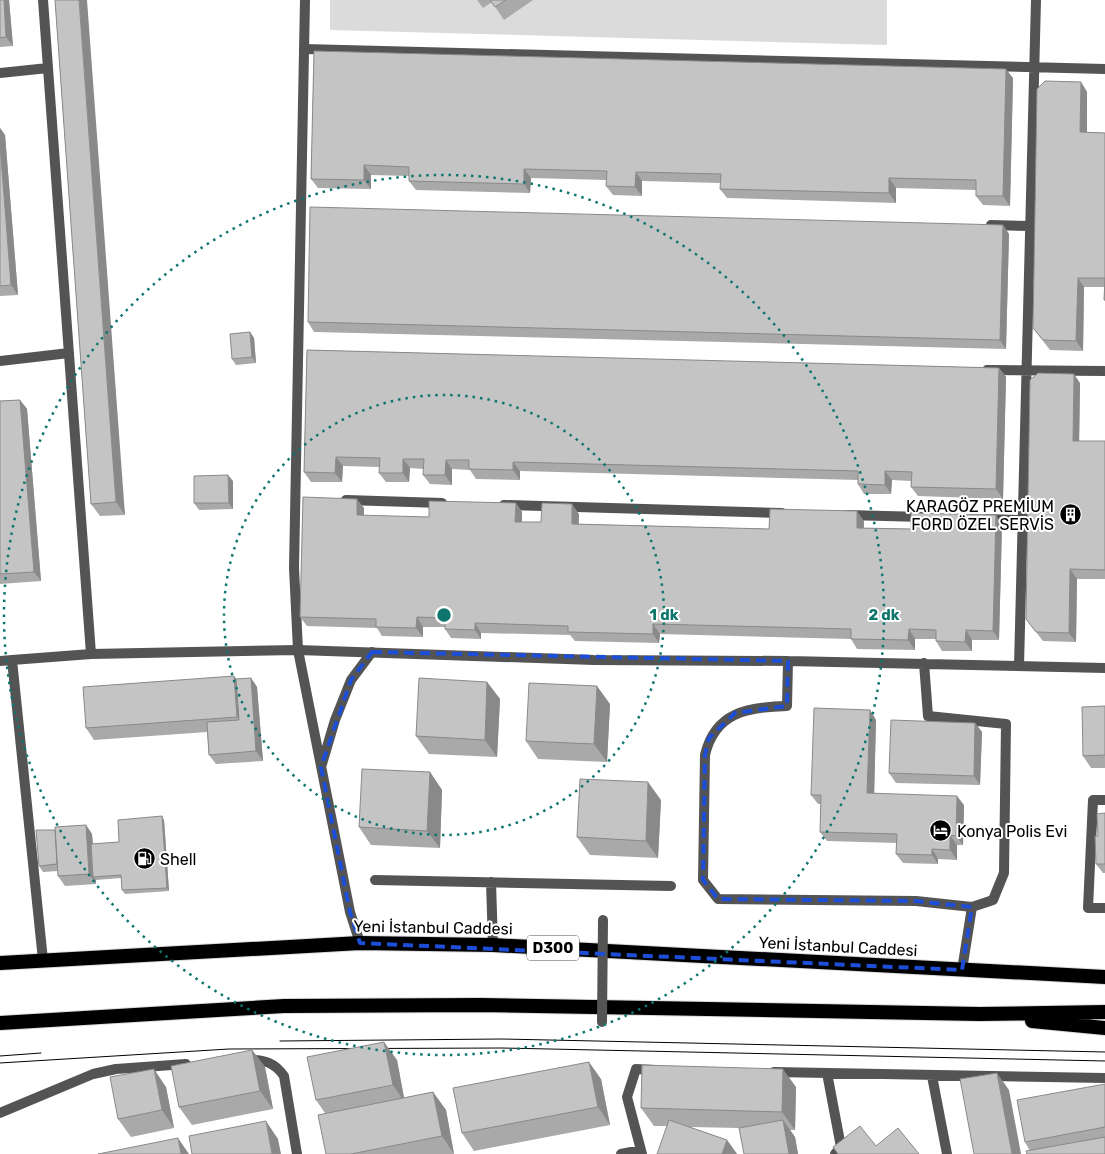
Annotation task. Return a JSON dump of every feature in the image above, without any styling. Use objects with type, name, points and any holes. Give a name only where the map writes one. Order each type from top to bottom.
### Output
[{"type":"highway","name":"Yeni İstanbul Caddesi","points":[[0,963],[360,943],[493,945],[1104,977]]},
{"type":"highway","points":[[0,1024],[284,1006],[480,1005],[979,1014],[1105,1012]]},
{"type":"highway","points":[[979,1014],[1105,1028]]},
{"type":"street","points":[[43,0],[91,654]]},
{"type":"street","points":[[305,0],[306,209],[300,499],[294,568],[298,650],[350,912],[360,943]]},
{"type":"street","points":[[1018,666],[1036,0]]},
{"type":"street","points":[[304,49],[1105,69]]},
{"type":"street","points":[[0,73],[48,68]]},
{"type":"street","points":[[980,225],[1030,226]]},
{"type":"street","points":[[0,361],[69,353]]},
{"type":"street","points":[[976,369],[1105,371]]},
{"type":"street","points":[[335,500],[454,503]]},
{"type":"street","points":[[494,504],[793,513]]},
{"type":"street","points":[[833,514],[933,517]]},
{"type":"street","points":[[972,518],[1022,520]]},
{"type":"street","points":[[0,661],[91,654],[298,650],[594,660],[924,663],[1105,668]]},
{"type":"street","points":[[321,767],[335,720],[351,680],[372,652]]},
{"type":"street","points":[[12,660],[43,960]]},
{"type":"street","points":[[788,661],[787,706],[761,707],[735,713],[721,723],[709,738],[705,755],[703,880],[710,891],[718,899],[916,901],[972,907],[993,900],[1004,873],[1006,724],[928,716],[924,663]]},
{"type":"street","points":[[1105,800],[1093,800],[1088,908],[1105,908]]},
{"type":"street","points":[[375,880],[671,886]]},
{"type":"street","points":[[491,882],[493,945]]},
{"type":"street","points":[[962,970],[972,907]]},
{"type":"street","points":[[602,1022],[603,920]]},
{"type":"street","points":[[233,1061],[269,1062],[278,1067],[284,1076],[297,1154]]},
{"type":"street","points":[[0,1113],[93,1074],[116,1069],[194,1064]]},
{"type":"street","points":[[621,1154],[641,1152],[627,1097],[636,1069],[664,1070]]},
{"type":"street","points":[[760,1072],[1105,1078]]},
{"type":"street","points":[[827,1073],[841,1147],[835,1154]]},
{"type":"street","points":[[932,1076],[947,1154]]},
{"type":"highlighted area","points":[[372,652],[788,661],[787,706],[735,713],[709,738],[705,755],[703,880],[710,891],[718,899],[916,901],[972,907],[962,970],[360,943],[350,912],[321,767],[351,680]]},
{"type":"shaded area","points":[[330,0],[887,0],[887,45],[330,30]]},
{"type":"building","points":[[0,0],[4,0],[6,37],[0,38]]},
{"type":"building","points":[[55,0],[79,0],[116,502],[91,504]]},
{"type":"building","points":[[490,0],[506,0],[495,7]]},
{"type":"building","points":[[314,51],[1006,69],[1003,196],[976,196],[976,180],[889,178],[889,193],[720,189],[721,174],[636,172],[635,187],[606,186],[607,171],[524,169],[524,184],[409,181],[409,167],[364,165],[364,180],[311,179]]},
{"type":"building","points":[[1045,81],[1081,82],[1080,132],[1105,133],[1105,278],[1078,278],[1076,341],[1043,340],[1033,328],[1037,89]]},
{"type":"building","points":[[0,144],[11,285],[0,286]]},
{"type":"building","points":[[310,207],[1003,225],[1000,340],[308,322]]},
{"type":"building","points":[[250,332],[252,357],[232,359],[230,334]]},
{"type":"building","points":[[307,350],[999,368],[996,489],[911,487],[912,472],[885,471],[885,485],[858,484],[858,471],[513,462],[513,470],[469,469],[469,460],[446,460],[445,475],[423,475],[424,459],[403,459],[403,473],[379,473],[380,458],[336,457],[335,473],[304,472]]},
{"type":"building","name":"KARAGÖZ PREMİUM FORD ÖZEL SERVİS","points":[[1038,373],[1074,374],[1073,441],[1105,441],[1105,570],[1070,569],[1069,633],[1036,632],[1026,619],[1030,380]]},
{"type":"building","points":[[20,400],[34,572],[0,574],[0,401]]},
{"type":"building","points":[[228,475],[229,503],[194,503],[194,476]]},
{"type":"building","points":[[303,497],[357,499],[357,515],[429,517],[429,501],[516,503],[515,522],[541,522],[542,503],[572,504],[572,524],[769,529],[770,509],[857,511],[857,528],[911,529],[911,513],[996,515],[993,631],[966,630],[965,642],[936,641],[936,630],[909,629],[908,640],[851,639],[851,629],[653,624],[653,634],[568,632],[568,626],[475,623],[475,630],[445,629],[445,618],[417,617],[416,628],[376,627],[376,619],[300,617]]},
{"type":"building","points":[[234,676],[237,717],[86,728],[83,687]]},
{"type":"building","points":[[251,678],[256,751],[209,755],[207,722],[239,720],[236,679]]},
{"type":"building","points":[[419,678],[487,682],[485,740],[416,736]]},
{"type":"building","points":[[529,683],[597,686],[594,744],[526,741]]},
{"type":"building","points":[[1105,706],[1105,755],[1083,756],[1082,707]]},
{"type":"building","points":[[814,708],[870,710],[867,793],[957,796],[956,836],[950,835],[950,850],[932,849],[932,855],[896,854],[897,834],[820,832],[821,795],[811,795]]},
{"type":"building","points":[[891,720],[975,723],[974,776],[889,773]]},
{"type":"building","points":[[362,769],[430,772],[427,831],[359,827]]},
{"type":"building","points":[[580,779],[648,782],[646,841],[577,837]]},
{"type":"building","points":[[1105,813],[1105,864],[1096,864],[1095,836],[1098,836],[1097,814]]},
{"type":"building","points":[[162,816],[167,888],[122,890],[121,875],[93,877],[91,844],[119,842],[118,820]]},
{"type":"building","points":[[86,825],[89,874],[58,876],[55,827]]},
{"type":"building","points":[[36,830],[55,830],[57,864],[39,866]]},
{"type":"building","points":[[384,1042],[393,1085],[316,1100],[307,1057]]},
{"type":"building","points":[[252,1050],[260,1091],[179,1107],[171,1066]]},
{"type":"building","points":[[589,1062],[598,1107],[462,1133],[453,1088]]},
{"type":"building","points":[[642,1065],[783,1069],[782,1112],[641,1108]]},
{"type":"building","points":[[154,1069],[162,1110],[118,1119],[110,1077]]},
{"type":"building","points":[[997,1073],[1012,1154],[974,1154],[960,1079]]},
{"type":"building","points":[[1105,1084],[1105,1127],[1025,1142],[1017,1100]]},
{"type":"building","points":[[433,1092],[442,1136],[351,1154],[326,1154],[318,1115]]},
{"type":"building","points":[[669,1120],[727,1140],[722,1154],[657,1154]]},
{"type":"building","points":[[783,1120],[789,1154],[744,1154],[739,1128]]},
{"type":"building","points":[[266,1121],[272,1154],[192,1154],[189,1136]]},
{"type":"building","points":[[860,1126],[876,1146],[898,1128],[919,1154],[838,1154],[833,1147]]},
{"type":"building","points":[[1105,1137],[1105,1154],[1027,1154],[1026,1151]]},
{"type":"building","points":[[178,1138],[181,1154],[98,1154]]},
{"type":"tram line","points":[[280,1041],[502,1039],[1105,1052]]},
{"type":"tram line","points":[[0,1063],[229,1049],[502,1048],[1105,1061]]},
{"type":"tram line","points":[[0,1056],[41,1053]]},
{"type":"place","name":"KARAGÖZ PREMİUM FORD ÖZEL SERVİS","points":[[1070,515]]},
{"type":"place","name":"Konya Polis Evi","points":[[941,831]]},
{"type":"place","name":"Shell","points":[[144,859]]}]
